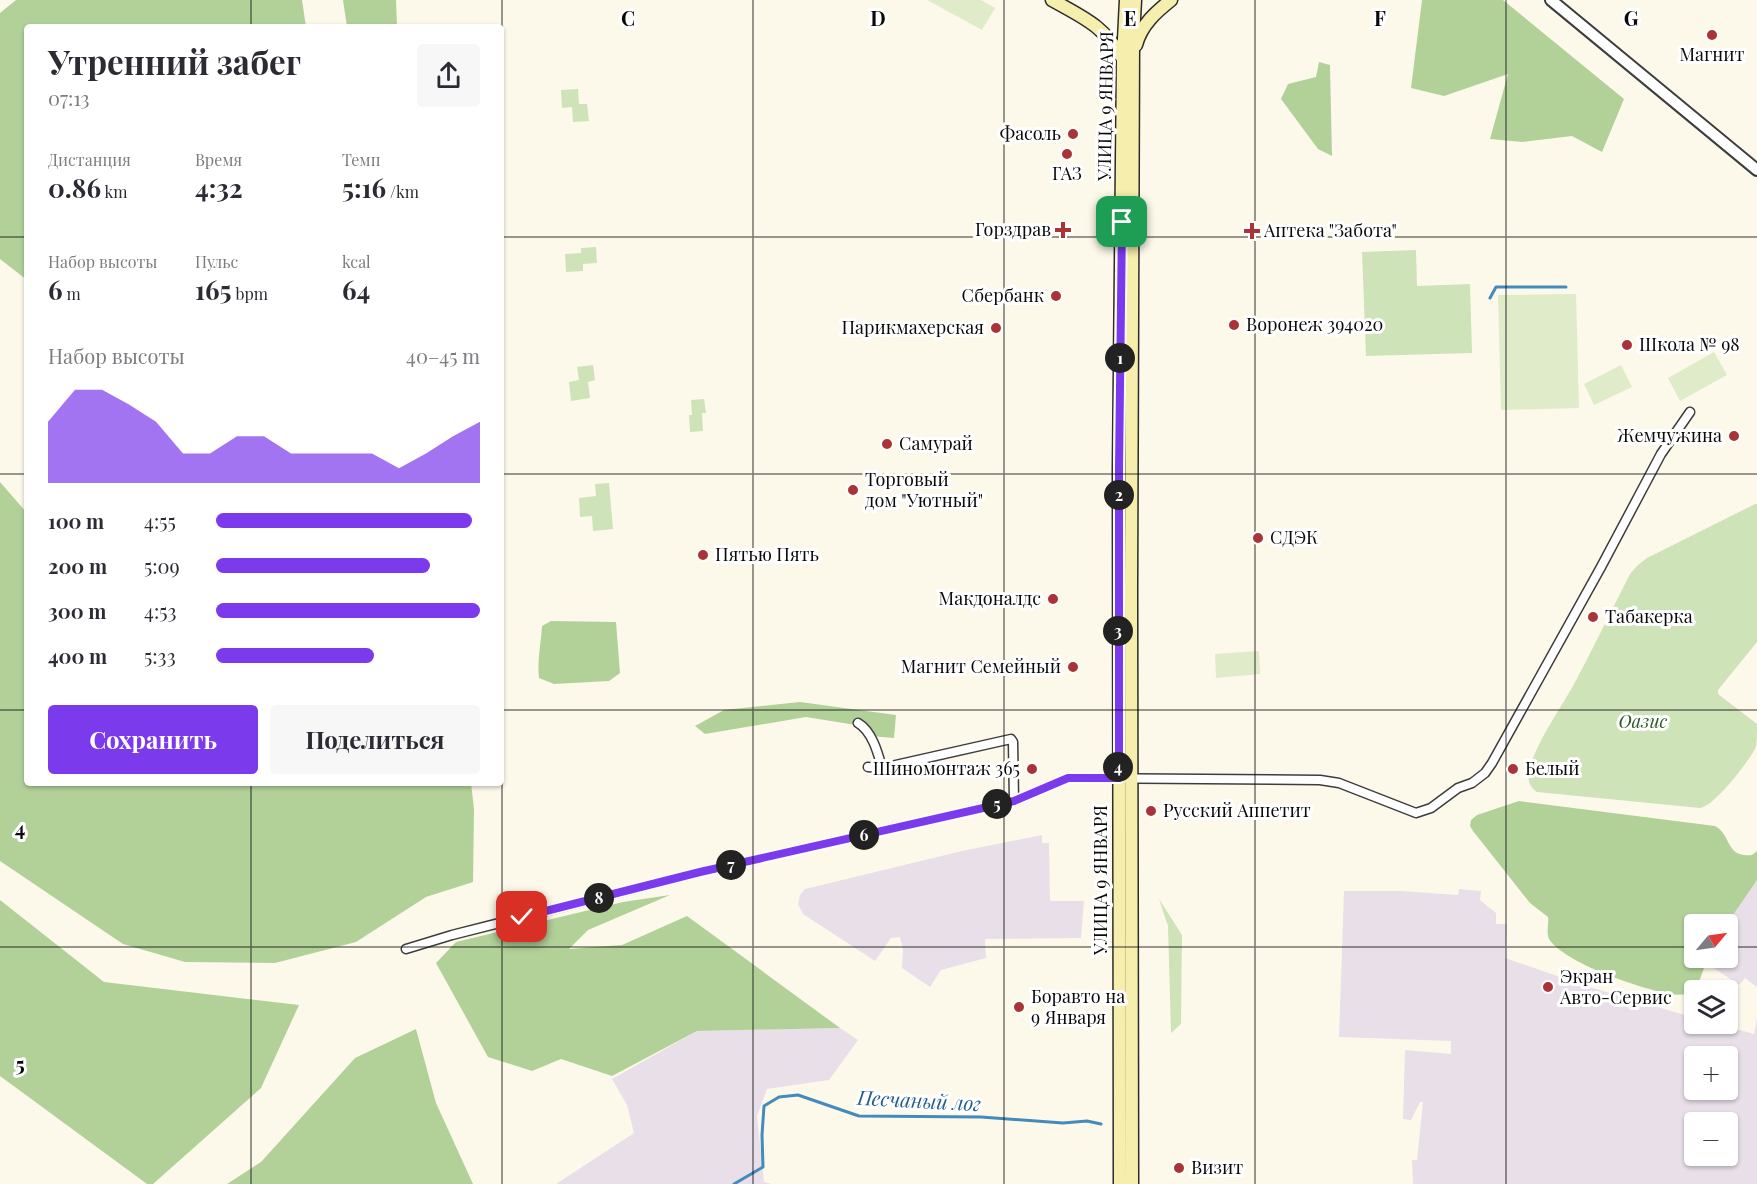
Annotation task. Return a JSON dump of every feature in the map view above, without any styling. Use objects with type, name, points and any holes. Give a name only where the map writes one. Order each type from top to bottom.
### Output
[{"type":"main road","points":[[1052,0],[1105,32],[1128,60],[1146,23],[1171,0]]},
{"type":"main road","name":"УЛИЦА 9 ЯНВАРЯ","points":[[1120,1184],[1126,882],[1132,778],[1126,0]]},
{"type":"main road","name":"УЛИЦА 9 ЯНВАРЯ","points":[[1132,1184],[1126,882],[1119,778],[1119,469],[1128,60],[1136,4]]},
{"type":"street","points":[[1551,0],[1757,170]]},
{"type":"street","points":[[406,949],[452,935],[691,875],[1014,801],[1068,778],[1320,780],[1339,783],[1416,813],[1431,808],[1458,788],[1472,783],[1492,763],[1661,454],[1690,412]]},
{"type":"street","points":[[858,723],[870,736],[882,768]]},
{"type":"street","points":[[868,767],[882,768],[1011,739],[1013,742],[1014,801]]},
{"type":"shaded area","points":[[1042,835],[1042,843],[1049,843],[1050,901],[1084,901],[1081,938],[985,939],[986,958],[941,970],[930,987],[902,968],[903,950],[900,937],[891,938],[875,961],[803,914],[798,904],[800,895],[805,889],[962,851]]},
{"type":"shaded area","points":[[1757,880],[1757,987],[1745,978],[1739,985],[1738,980],[1732,980],[1714,968],[1738,968],[1738,914],[1734,914]]},
{"type":"shaded area","points":[[1459,889],[1481,891],[1480,900],[1496,913],[1496,924],[1507,924],[1505,958],[1586,986],[1684,1015],[1684,1034],[1738,1034],[1738,1030],[1754,1034],[1757,1019],[1757,1184],[1413,1184],[1412,1160],[1417,1160],[1423,1102],[1420,1102],[1411,1120],[1403,1119],[1405,1050],[1451,1054],[1451,1041],[1339,1037],[1344,891],[1401,891],[1458,895]]},
{"type":"shaded area","points":[[840,1028],[858,1040],[829,1080],[767,1089],[757,1116],[764,1182],[772,1184],[556,1184],[634,1133],[627,1105],[612,1079],[697,1031]]},
{"type":"green space","points":[[16,0],[302,0],[306,24],[24,24],[24,278],[0,259],[0,13]]},
{"type":"green space","points":[[343,0],[396,0],[397,24],[347,24]]},
{"type":"green space","points":[[927,0],[981,0],[995,8],[982,30]]},
{"type":"green space","points":[[1422,0],[1503,0],[1624,99],[1602,152],[1572,136],[1522,142],[1490,139],[1508,74],[1444,96],[1411,88]]},
{"type":"green space","points":[[1319,62],[1330,65],[1332,156],[1318,149],[1281,99],[1288,84],[1316,77]]},
{"type":"green space","points":[[578,89],[579,104],[587,104],[589,121],[573,122],[572,107],[562,108],[561,90]]},
{"type":"green space","points":[[596,247],[597,263],[583,264],[583,271],[566,272],[565,254],[581,253],[581,248]]},
{"type":"green space","points":[[1416,250],[1417,286],[1470,284],[1472,353],[1366,356],[1362,252]]},
{"type":"green space","points":[[1576,294],[1579,408],[1501,410],[1498,295]]},
{"type":"green space","points":[[1714,352],[1727,375],[1680,401],[1668,378]]},
{"type":"green space","points":[[593,365],[595,380],[588,382],[590,398],[571,401],[569,382],[579,380],[577,367]]},
{"type":"green space","points":[[1621,365],[1632,387],[1594,405],[1584,384]]},
{"type":"green space","points":[[704,399],[706,413],[702,413],[703,431],[690,432],[691,400]]},
{"type":"green space","points":[[0,482],[24,510],[24,786],[471,786],[474,809],[473,882],[426,897],[356,942],[275,963],[185,962],[123,944],[0,861]]},
{"type":"green space","points":[[609,483],[613,529],[593,531],[592,516],[580,517],[579,498],[596,496],[595,484]]},
{"type":"green space","name":"Оазис","points":[[1757,504],[1757,642],[1718,690],[1718,694],[1757,724],[1756,747],[1747,762],[1714,800],[1700,808],[1537,792],[1528,778],[1536,750],[1573,686],[1630,574],[1647,558]]},
{"type":"green space","points":[[551,621],[616,622],[620,673],[609,681],[554,684],[539,678],[542,626]]},
{"type":"green space","points":[[1259,651],[1260,674],[1216,678],[1215,654]]},
{"type":"green space","points":[[800,702],[896,715],[894,738],[870,736],[862,726],[806,717],[705,734],[695,726],[724,710]]},
{"type":"green space","points":[[1519,801],[1715,826],[1737,853],[1752,855],[1757,851],[1757,880],[1734,914],[1684,914],[1684,968],[1704,968],[1700,980],[1684,980],[1684,994],[1674,995],[1641,987],[1605,974],[1586,966],[1557,948],[1548,937],[1548,917],[1530,903],[1473,831],[1470,826],[1471,820],[1477,815]]},
{"type":"green space","points":[[670,895],[588,930],[569,949],[622,945],[687,916],[840,1028],[697,1031],[612,1076],[561,1059],[532,1071],[488,1057],[436,963],[456,942],[623,902]]},
{"type":"green space","points":[[1159,899],[1182,935],[1181,1024],[1171,1033],[1168,926]]},
{"type":"green space","points":[[0,900],[104,982],[299,1005],[261,1088],[153,1184],[147,1184],[0,1076]]},
{"type":"green space","points":[[416,1029],[436,1103],[473,1184],[227,1184],[261,1162],[355,1058]]},
{"type":"waterway","points":[[1490,298],[1496,287],[1566,287]]},
{"type":"waterway","name":"Песчаный лог","points":[[734,1184],[763,1167],[764,1106],[779,1097],[798,1095],[859,1116],[981,1117],[1063,1123],[1087,1121],[1101,1124]]},
{"type":"place","name":"Магнит","points":[[1712,35]]},
{"type":"place","name":"Фасоль","points":[[1073,134]]},
{"type":"place","name":"ГАЗ","points":[[1067,154]]},
{"type":"place","name":"Горздрав","points":[[1063,230]]},
{"type":"place","name":"Аптека \"Забота\"","points":[[1252,231]]},
{"type":"place","name":"Сбербанк","points":[[1056,296]]},
{"type":"place","name":"Воронеж 394020","points":[[1234,325]]},
{"type":"place","name":"Парикмахерская","points":[[996,328]]},
{"type":"place","name":"Школа № 98","points":[[1627,345]]},
{"type":"place","name":"Жемчужина","points":[[1734,436]]},
{"type":"place","name":"Самурай","points":[[887,444]]},
{"type":"place","name":"Торговый дом \"Уютный\"","points":[[853,490]]},
{"type":"place","name":"СДЭК","points":[[1258,538]]},
{"type":"place","name":"Пятью Пять","points":[[703,555]]},
{"type":"place","name":"Макдоналдс","points":[[1053,599]]},
{"type":"place","name":"Табакерка","points":[[1593,617]]},
{"type":"place","name":"Магнит Семейный","points":[[1073,667]]},
{"type":"place","name":"Шиномонтаж 365","points":[[1032,769]]},
{"type":"place","name":"Белый","points":[[1513,769]]},
{"type":"place","name":"Русский Аппетит","points":[[1151,811]]},
{"type":"place","name":"Экран Авто-Сервис","points":[[1548,987]]},
{"type":"place","name":"Боравто на 9 Января","points":[[1019,1007]]},
{"type":"place","name":"Визит","points":[[1179,1168]]},
{"type":"route","points":[[522,917],[700,872],[1014,801],[1068,778],[1119,778],[1122,222]]}]
